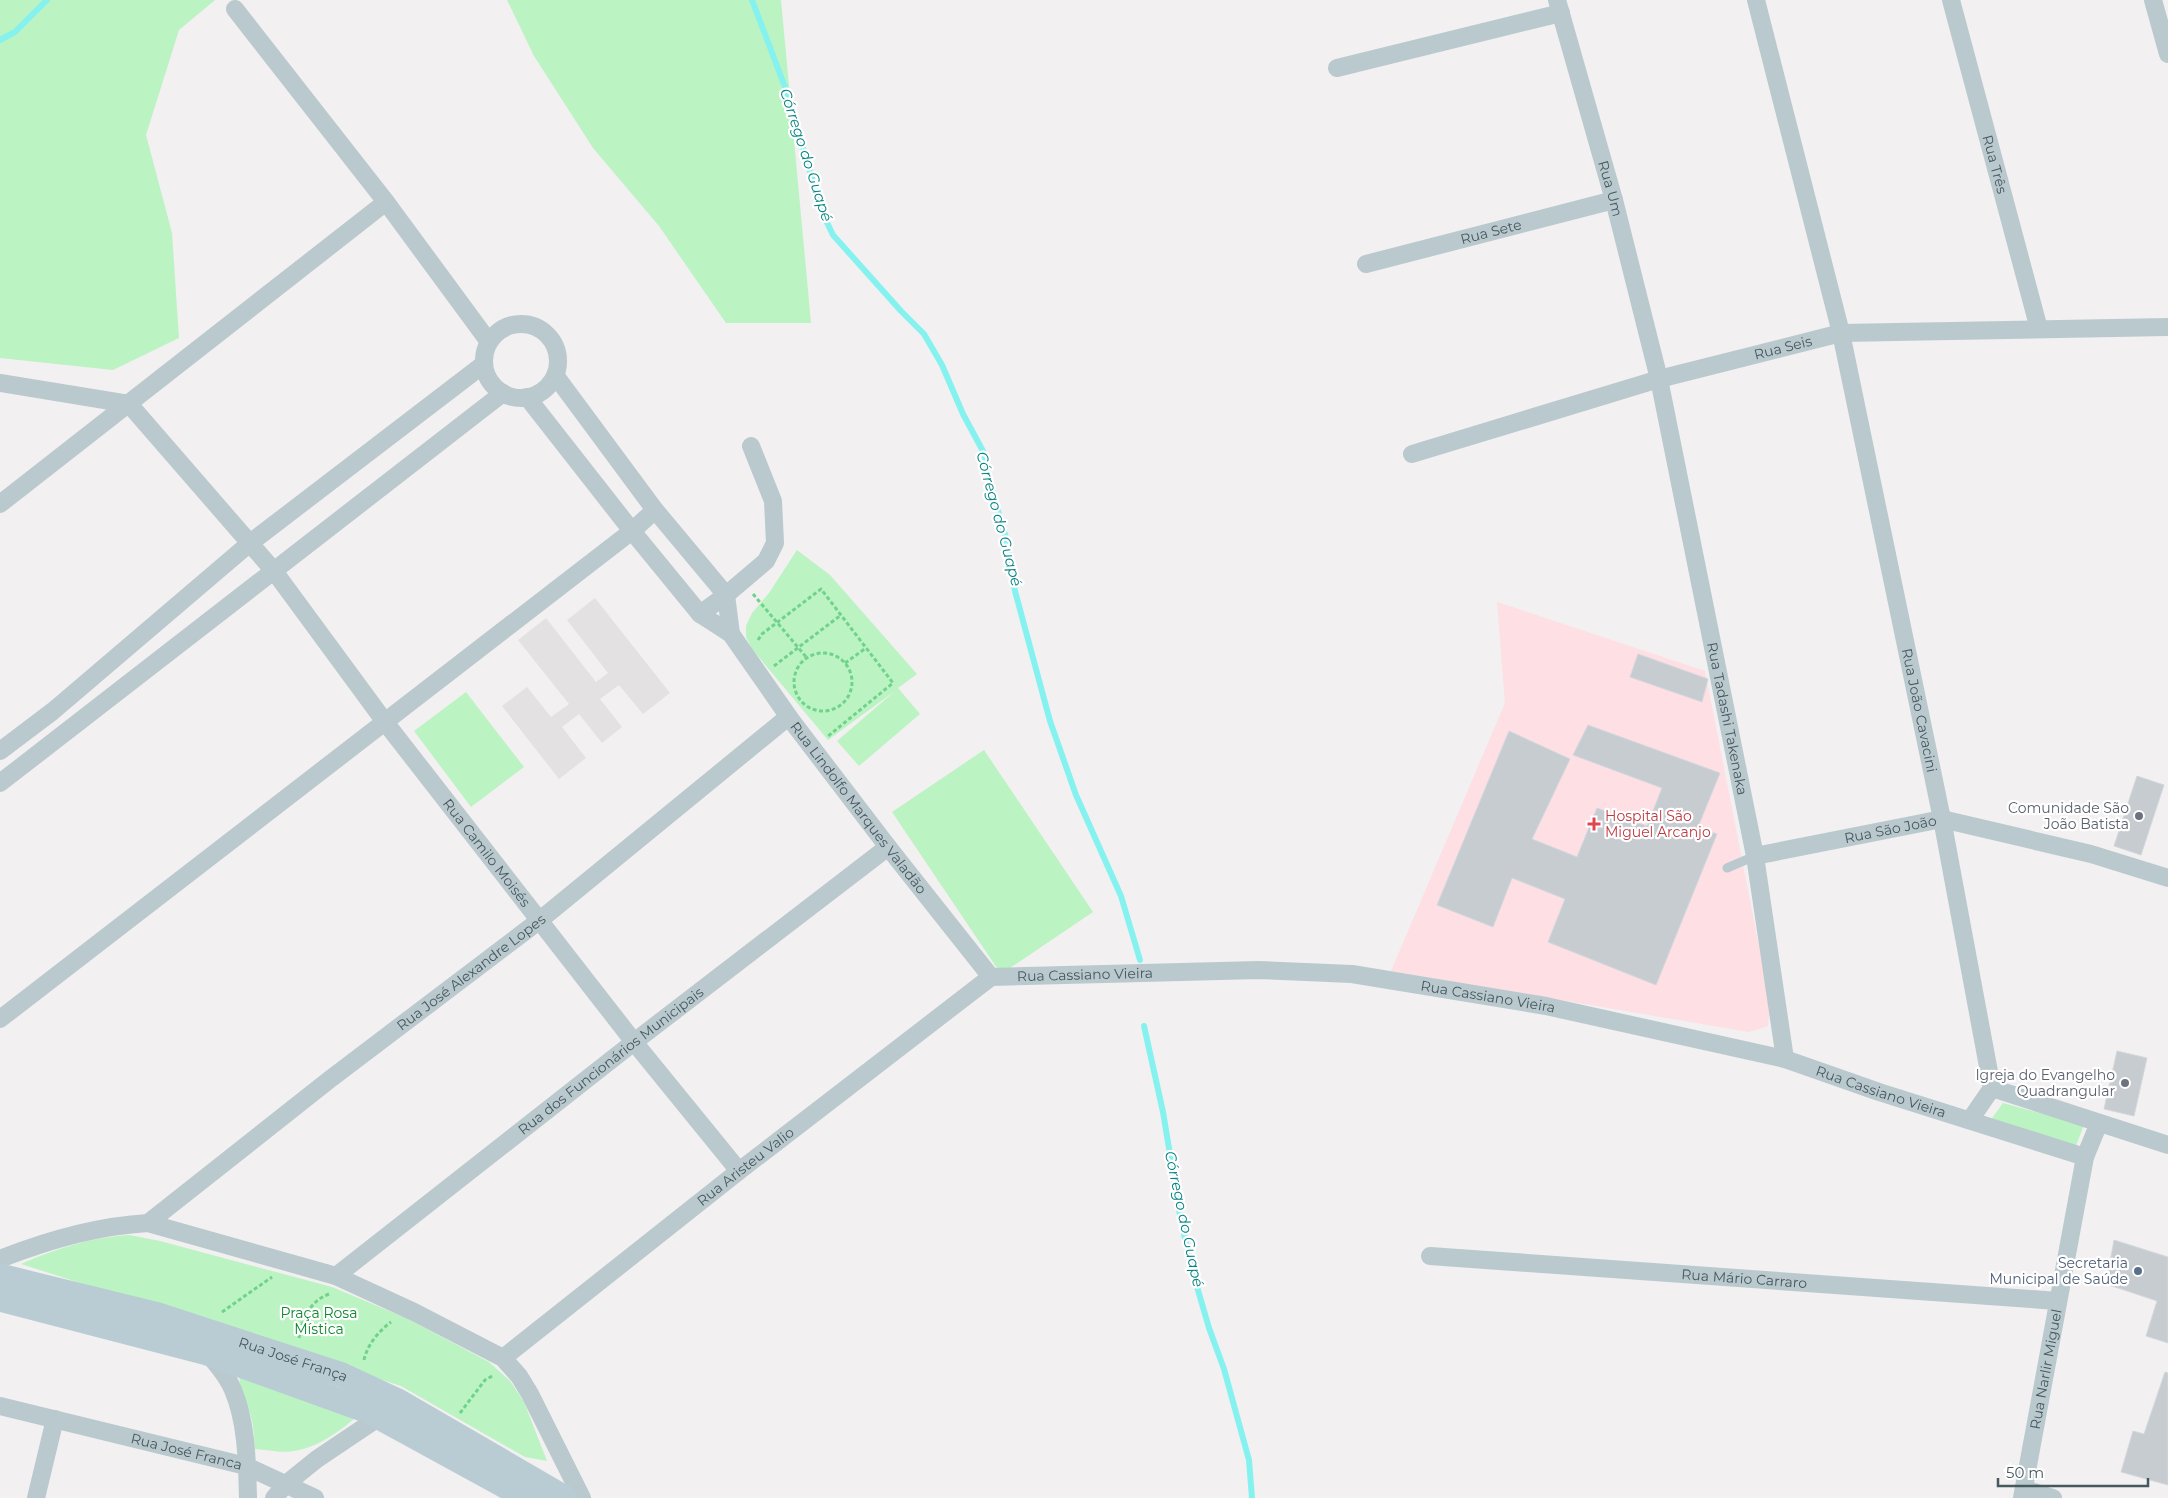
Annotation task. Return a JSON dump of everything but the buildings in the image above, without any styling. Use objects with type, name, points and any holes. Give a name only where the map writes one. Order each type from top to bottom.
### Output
[{"type":"main road","name":"Rua José França","points":[[0,1276],[158,1315],[210,1343],[368,1411],[527,1498]]},
{"type":"main road","name":"Rua José França","points":[[0,1299],[298,1361],[359,1383],[398,1401],[565,1498]]},
{"type":"street","name":"Rua João Cavacini","points":[[1756,0],[1842,332],[1942,819],[1992,1088]]},
{"type":"street","name":"Rua Três","points":[[1951,0],[2039,328]]},
{"type":"street","points":[[2153,0],[2168,54]]},
{"type":"street","points":[[1338,68],[1559,6]]},
{"type":"street","name":"Rua Um","points":[[1559,6],[1614,200],[1660,379]]},
{"type":"street","points":[[235,9],[386,202],[489,342]]},
{"type":"street","name":"Rua Sete","points":[[1366,264],[1614,200]]},
{"type":"street","points":[[0,504],[386,202]]},
{"type":"street","points":[[520,324],[542,331],[551,340],[556,351],[558,363],[555,375],[544,389],[527,397],[514,397],[503,393],[493,386],[487,376],[484,364],[485,352],[489,342],[497,332],[508,326],[520,324]]},
{"type":"street","name":"Rua Seis","points":[[1412,454],[1660,379],[1842,332],[2168,327]]},
{"type":"street","points":[[0,751],[52,711],[250,543],[484,364]]},
{"type":"street","points":[[555,375],[655,510],[726,595]]},
{"type":"street","name":"Rua Tadashi Takenaka","points":[[1660,379],[1755,856],[1785,1059]]},
{"type":"street","points":[[0,383],[129,404]]},
{"type":"street","points":[[0,783],[503,393]]},
{"type":"street","name":"Rua Lindolfo Marques Valadão","points":[[527,397],[700,614],[732,634],[788,717],[991,977]]},
{"type":"street","name":"Rua Camilo Moisés","points":[[129,404],[274,571],[385,722],[634,1042],[739,1171]]},
{"type":"street","points":[[700,614],[766,561],[775,543],[773,502],[751,446]]},
{"type":"street","points":[[0,1019],[632,531],[655,510]]},
{"type":"street","name":"Rua Lindolfo Marques Valadão","points":[[726,595],[732,634]]},
{"type":"street","name":"Rua José Alexandre Lopes","points":[[148,1223],[329,1080],[540,920],[788,717]]},
{"type":"street","name":"Rua São João","points":[[1755,856],[1942,819],[2092,854],[2168,878]]},
{"type":"street","name":"Rua dos Funcionários Municipais","points":[[336,1276],[634,1042],[888,847]]},
{"type":"street","name":"Rua Cassiano Vieira","points":[[991,977],[1259,970],[1352,974],[1546,1006],[1785,1059],[1878,1092],[2085,1158]]},
{"type":"street","name":"Rua Aristeu Valio","points":[[506,1362],[739,1171],[991,977]]},
{"type":"street","points":[[1970,1120],[1992,1088],[2168,1145]]},
{"type":"street","name":"Rua Narlir Miguel","points":[[2023,1494],[2085,1158],[2099,1123]]},
{"type":"street","points":[[0,1259],[35,1245],[84,1231],[119,1225],[148,1223],[336,1276],[408,1309],[506,1362],[519,1376],[530,1394],[582,1498]]},
{"type":"street","name":"Rua Mário Carraro","points":[[1430,1256],[2058,1301]]},
{"type":"street","points":[[210,1343],[234,1391],[244,1429],[248,1498]]},
{"type":"street","points":[[274,1498],[286,1484],[335,1445],[380,1418],[398,1401]]},
{"type":"street","points":[[0,1406],[55,1419],[36,1498]]},
{"type":"street","name":"Rua José Franca","points":[[55,1419],[246,1466],[315,1498]]},
{"type":"street","points":[[2023,1494],[2052,1498]]},
{"type":"lane","points":[[1727,868],[1755,856]]},
{"type":"path","points":[[742,581],[807,658]]},
{"type":"path","points":[[758,643],[762,634],[821,589],[893,683],[813,749]]},
{"type":"path","points":[[774,666],[841,615]]},
{"type":"path","points":[[844,663],[866,648]]},
{"type":"path","points":[[790,685],[803,703],[811,709],[821,711],[839,707],[846,701],[852,683],[851,674],[844,663],[832,654],[822,653],[807,658],[798,668],[795,677],[796,691]]},
{"type":"path","points":[[769,660],[780,672]]},
{"type":"path","points":[[210,1343],[221,1312],[293,1263]]},
{"type":"path","points":[[298,1361],[298,1336],[304,1317],[313,1304],[324,1296],[352,1284]]},
{"type":"path","points":[[359,1383],[365,1353],[380,1330],[408,1309]]},
{"type":"path","points":[[449,1430],[466,1403],[486,1380],[506,1362]]},
{"type":"shaded area","points":[[595,598],[670,693],[643,714],[619,685],[600,699],[622,727],[602,743],[579,714],[562,727],[586,758],[559,779],[502,706],[527,687],[551,717],[569,704],[518,640],[546,618],[596,682],[608,673],[567,620]]},
{"type":"shaded area","name":"Hospital São Miguel Arcanjo","points":[[1497,602],[1705,671],[1770,1003],[1768,1026],[1749,1032],[1391,971],[1505,703]]},
{"type":"green space","points":[[0,0],[215,0],[179,30],[146,135],[172,233],[179,338],[113,370],[0,358]]},
{"type":"green space","points":[[507,0],[781,0],[811,323],[726,323],[659,226],[593,148],[534,56]]},
{"type":"green space","points":[[797,550],[830,575],[917,674],[898,688],[920,714],[859,766],[837,741],[895,691],[828,740],[752,649],[746,637],[746,626],[752,613],[769,593]]},
{"type":"green space","points":[[466,692],[524,767],[471,807],[414,731]]},
{"type":"green space","points":[[984,750],[1093,912],[1001,974],[892,812]]},
{"type":"green space","points":[[2003,1103],[2084,1125],[2074,1151],[1990,1121]]},
{"type":"green space","name":"Praça Rosa Mística","points":[[129,1235],[160,1241],[332,1287],[406,1318],[489,1362],[510,1381],[524,1402],[547,1461],[525,1457],[401,1386],[21,1264],[47,1253],[74,1245],[102,1238]]},
{"type":"green space","points":[[241,1372],[357,1416],[330,1437],[307,1448],[288,1452],[255,1449],[252,1421],[240,1384]]},
{"type":"waterway","name":"Córrego do Guapé","points":[[0,40],[15,32],[47,0]]},
{"type":"waterway","name":"Córrego do Guapé","points":[[752,0],[785,87],[822,212],[833,235],[924,334],[942,365],[963,414],[984,453],[993,494],[1006,538],[1015,591],[1050,721],[1076,795],[1121,896],[1140,960]]},
{"type":"waterway","name":"Córrego do Guapé","points":[[1144,1026],[1163,1112],[1180,1215],[1191,1266],[1209,1328],[1224,1369],[1249,1460],[1252,1498]]},
{"type":"place","name":"Comunidade São João Batista","points":[[2139,816]]},
{"type":"place","name":"Hospital São Miguel Arcanjo","points":[[1594,824]]},
{"type":"place","name":"Igreja do Evangelho Quadrangular","points":[[2125,1083]]},
{"type":"place","name":"Secretaria Municipal de Saúde","points":[[2138,1271]]}]
